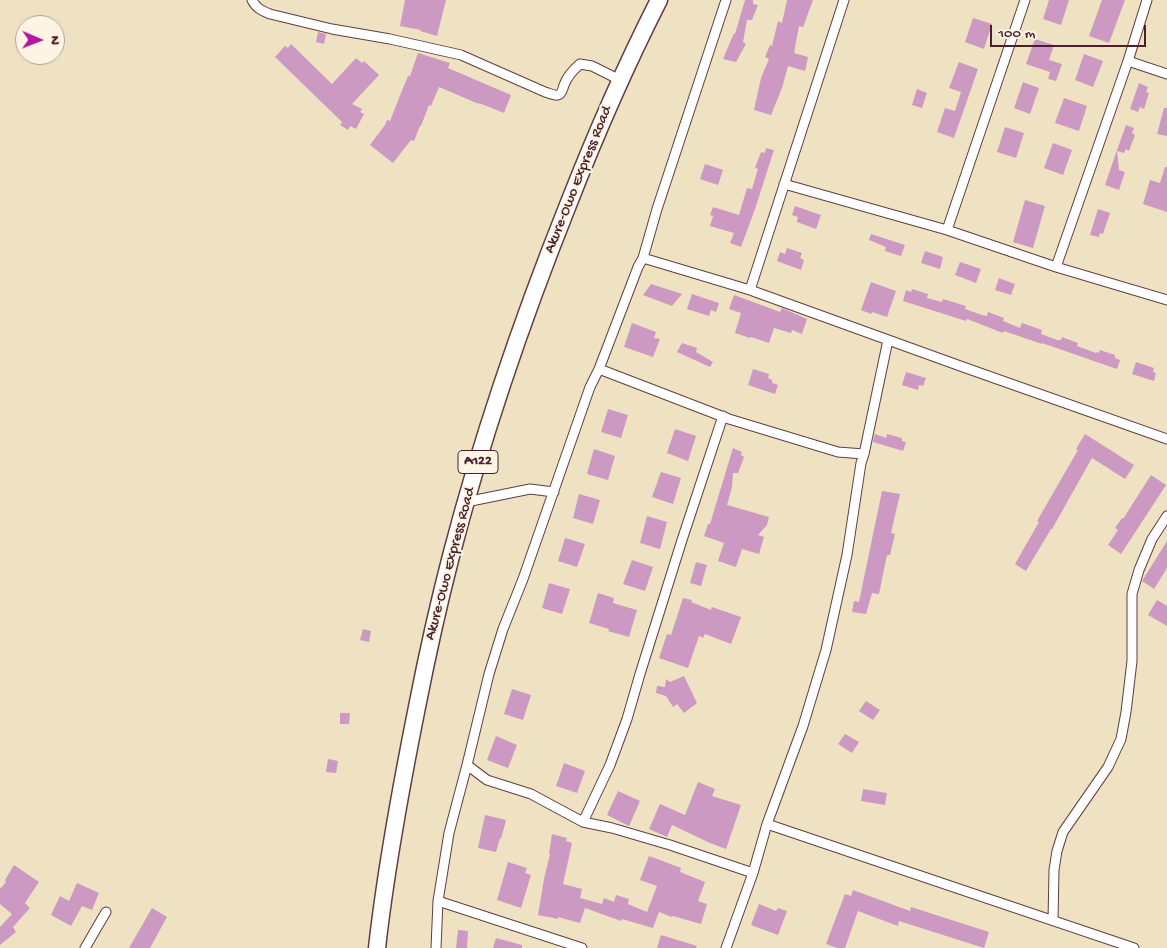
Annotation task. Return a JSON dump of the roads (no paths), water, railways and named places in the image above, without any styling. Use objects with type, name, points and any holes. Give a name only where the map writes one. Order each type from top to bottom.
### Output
[{"type":"highway","name":"Akure-Owo Express Road","points":[[377,948],[391,844],[407,755],[434,625],[466,502],[497,398],[543,267],[620,80],[659,0]]},
{"type":"street","points":[[252,0],[254,6],[270,14],[332,29],[390,39],[461,55],[545,92],[556,95],[561,93],[565,82],[580,64],[592,66],[620,80]]},
{"type":"street","points":[[436,948],[438,901],[449,833],[489,674],[503,629],[523,579],[590,387],[643,258],[726,0]]},
{"type":"street","points":[[750,290],[844,0]]},
{"type":"street","points":[[947,230],[1025,0]]},
{"type":"street","points":[[1056,267],[1128,61],[1147,0]]},
{"type":"street","points":[[1128,61],[1167,74]]},
{"type":"street","points":[[784,184],[947,230],[1056,267],[1167,300]]},
{"type":"street","points":[[643,258],[750,290],[1167,439]]},
{"type":"street","points":[[726,948],[753,873],[767,824],[803,726],[826,650],[847,555],[861,463],[888,340]]},
{"type":"street","points":[[599,369],[723,416],[838,452],[864,454]]},
{"type":"street","points":[[583,822],[610,765],[627,719],[673,567],[723,416]]},
{"type":"street","points":[[466,502],[530,489],[554,492]]},
{"type":"street","points":[[1053,921],[1054,870],[1063,832],[1108,767],[1121,739],[1132,661],[1132,594],[1139,570],[1152,539],[1167,516]]},
{"type":"street","points":[[467,765],[487,780],[531,794],[583,822],[612,828],[670,845],[753,873]]},
{"type":"street","points":[[767,824],[1134,948]]},
{"type":"street","points":[[438,901],[582,948]]},
{"type":"street","points":[[85,948],[106,912]]}]
